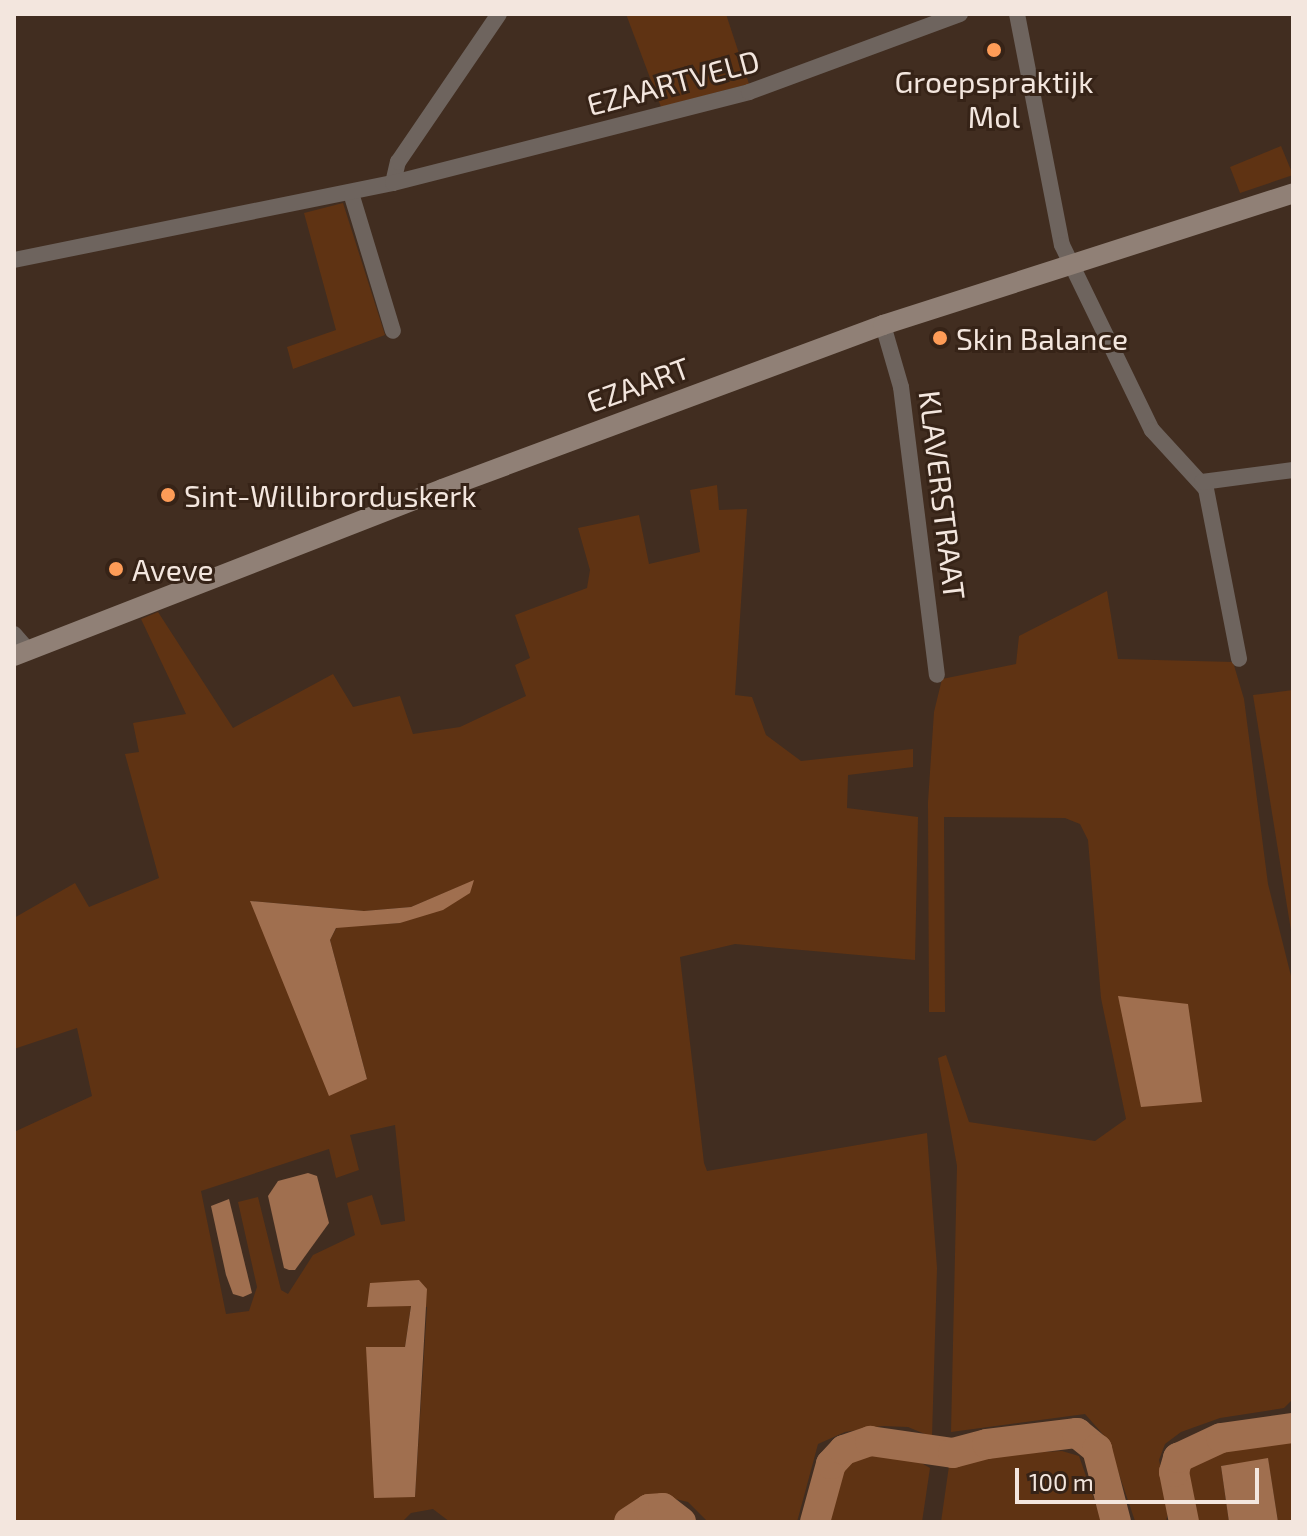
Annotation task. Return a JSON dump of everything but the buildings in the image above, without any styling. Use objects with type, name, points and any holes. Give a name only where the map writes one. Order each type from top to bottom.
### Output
[{"type":"main road","name":"EZAART","points":[[19,647],[883,325],[1293,193]]},
{"type":"street","points":[[393,183],[406,148],[499,14]]},
{"type":"street","name":"EZAARTVELD","points":[[14,260],[351,193],[749,92],[960,14]]},
{"type":"street","points":[[1017,14],[1062,245],[1152,430],[1202,482],[1212,502],[1239,659]]},
{"type":"street","points":[[351,193],[393,331]]},
{"type":"street","name":"KLAVERSTRAAT","points":[[883,325],[907,421],[937,675]]},
{"type":"street","points":[[1202,482],[1293,470]]},
{"type":"shaded area","points":[[626,14],[726,14],[749,84],[661,107]]},
{"type":"shaded area","points":[[1281,146],[1293,175],[1240,193],[1230,167]]},
{"type":"shaded area","points":[[343,203],[385,335],[293,369],[287,347],[336,330],[304,213]]},
{"type":"shaded area","points":[[717,485],[719,510],[747,509],[735,695],[752,697],[766,735],[801,761],[913,749],[913,767],[848,775],[847,808],[918,817],[915,960],[735,944],[680,957],[704,1163],[707,1171],[927,1133],[937,1268],[932,1437],[908,1427],[882,1426],[845,1432],[818,1444],[797,1522],[708,1522],[688,1502],[654,1494],[611,1522],[450,1522],[433,1509],[411,1513],[402,1522],[14,1522],[14,1132],[92,1096],[77,1028],[14,1049],[14,918],[75,883],[89,907],[159,878],[125,754],[139,752],[133,723],[186,714],[141,619],[158,612],[233,728],[333,674],[353,707],[400,696],[413,734],[460,727],[526,696],[515,665],[530,658],[515,615],[587,588],[590,570],[578,528],[639,515],[649,564],[700,552],[690,490]],"holes":[[[473,881],[400,923],[337,927],[330,940],[367,1079],[251,901],[364,911],[411,907]],[[395,1125],[405,1221],[381,1225],[372,1195],[347,1203],[355,1235],[313,1255],[288,1294],[281,1290],[258,1197],[238,1202],[257,1287],[249,1311],[226,1314],[201,1191],[329,1149],[336,1178],[359,1170],[350,1135]],[[411,1305],[427,1307],[415,1496],[366,1347],[405,1347]]]},
{"type":"shaded area","points":[[1107,591],[1118,659],[1233,662],[1244,699],[1268,884],[1293,984],[1291,1401],[1284,1408],[1220,1418],[1181,1432],[1165,1444],[1159,1460],[1169,1507],[1166,1522],[1135,1521],[1107,1439],[1085,1414],[951,1432],[957,1166],[938,1058],[946,1055],[969,1122],[1095,1141],[1126,1119],[1101,998],[1088,840],[1080,824],[1065,818],[944,817],[945,1012],[929,1012],[928,802],[934,712],[942,679],[1016,664],[1019,636]]},
{"type":"shaded area","points":[[1293,690],[1293,943],[1253,695]]},
{"type":"shaded area","points":[[474,880],[470,893],[443,910],[400,923],[336,928],[330,940],[367,1079],[329,1096],[250,901],[364,911],[411,907]]},
{"type":"shaded area","points":[[1118,996],[1188,1004],[1202,1102],[1141,1107]]},
{"type":"shaded area","points":[[308,1173],[317,1176],[329,1223],[295,1270],[289,1270],[284,1268],[268,1196],[278,1181]]},
{"type":"shaded area","points":[[229,1199],[252,1293],[243,1297],[233,1294],[226,1275],[211,1206]]},
{"type":"shaded area","points":[[419,1280],[427,1289],[415,1497],[374,1498],[366,1347],[405,1347],[411,1306],[367,1307],[370,1283]]},
{"type":"shaded area","points":[[1293,1438],[1293,1522],[1278,1522],[1268,1459],[1221,1466],[1229,1522],[1191,1522],[1181,1476],[1205,1449]]},
{"type":"shaded area","points":[[870,1448],[896,1448],[930,1468],[922,1522],[821,1522],[837,1465],[846,1455]]},
{"type":"shaded area","points":[[1062,1451],[1079,1456],[1102,1522],[941,1522],[949,1466],[985,1455]]},
{"type":"shaded area","points":[[1268,1458],[1278,1522],[1229,1522],[1221,1466]]},
{"type":"waterway","points":[[1184,1522],[1174,1472],[1178,1458],[1221,1438],[1293,1428]]},
{"type":"waterway","points":[[815,1522],[831,1464],[844,1450],[870,1441],[953,1453],[987,1444],[1077,1433],[1097,1449],[1116,1522]]},
{"type":"waterway","points":[[629,1522],[649,1509],[663,1508],[681,1522]]},
{"type":"place","name":"Groepspraktijk Mol","points":[[994,50]]},
{"type":"place","name":"Skin Balance","points":[[940,338]]},
{"type":"place","name":"Sint-Willibrorduskerk","points":[[168,495]]},
{"type":"place","name":"Aveve","points":[[116,569]]}]
